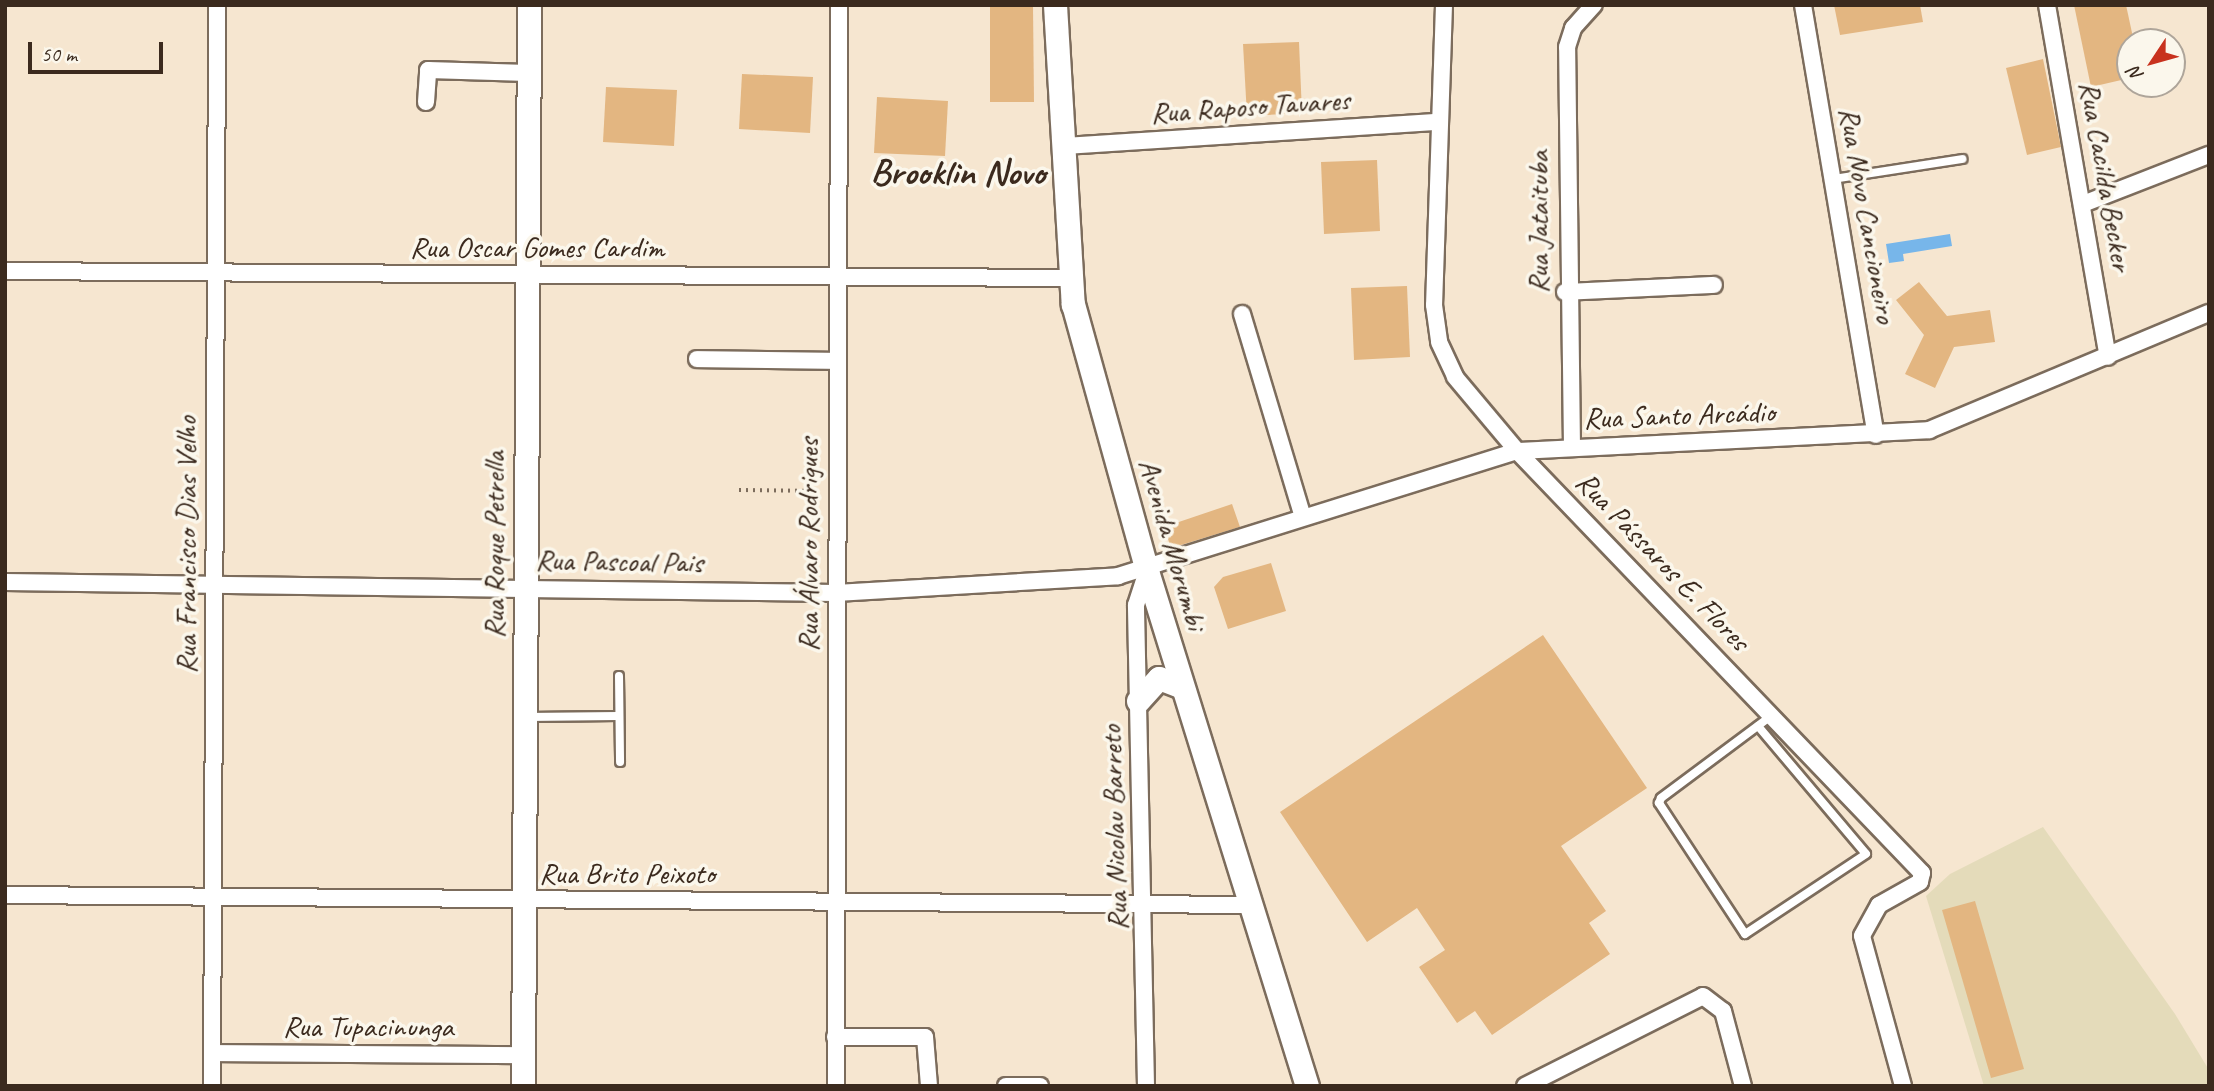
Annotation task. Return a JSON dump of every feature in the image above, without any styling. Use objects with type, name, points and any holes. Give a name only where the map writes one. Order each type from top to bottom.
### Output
[{"type":"street","name":"Rua Francisco Dias Velho","points":[[212,1086],[217,5]]},
{"type":"street","name":"Rua Roque Petrella","points":[[523,1086],[529,5]]},
{"type":"street","name":"Rua Álvaro Rodrigues","points":[[836,1086],[833,902],[839,5]]},
{"type":"street","name":"Avenida Morumbi","points":[[1055,5],[1065,146],[1068,278],[1147,571],[1307,1086]]},
{"type":"street","name":"Rua Pássaros E. Flores","points":[[1444,5],[1434,305],[1439,342],[1455,377],[1517,451],[1773,714],[1922,873],[1920,882],[1879,905],[1862,936],[1903,1086]]},
{"type":"street","name":"Rua Jataituba","points":[[1572,447],[1565,292],[1567,47],[1573,28],[1594,5]]},
{"type":"street","name":"Rua Novo Cancioneiro","points":[[1803,5],[1876,435]]},
{"type":"street","name":"Rua Cacilda Becker","points":[[2047,5],[2108,357]]},
{"type":"street","points":[[426,102],[428,71],[528,73]]},
{"type":"street","name":"Rua Raposo Tavares","points":[[1065,146],[1438,122]]},
{"type":"street","points":[[2083,204],[2209,155]]},
{"type":"street","name":"Rua Oscar Gomes Cardim","points":[[5,271],[1068,278]]},
{"type":"street","points":[[1565,292],[1714,285]]},
{"type":"street","name":"Rua Santo Arcádio","points":[[1147,571],[1303,517],[1517,451],[1876,435],[1929,430],[2209,313]]},
{"type":"street","points":[[1242,314],[1303,517]]},
{"type":"street","points":[[696,359],[837,361]]},
{"type":"street","name":"Rua Pascoal Pais","points":[[5,582],[836,593],[1147,571]]},
{"type":"street","name":"Rua Nicolau Barreto","points":[[1146,1086],[1146,902],[1136,605],[1147,571]]},
{"type":"street","points":[[1138,701],[1159,678],[1182,687]]},
{"type":"street","name":"Rua Brito Peixoto","points":[[5,894],[212,898],[1146,902],[1249,905]]},
{"type":"street","points":[[1525,1086],[1703,996],[1723,1011],[1743,1086]]},
{"type":"street","points":[[835,1037],[925,1037],[929,1086]]},
{"type":"street","name":"Rua Tupacinunga","points":[[213,1053],[523,1055]]},
{"type":"street","points":[[1006,1086],[1040,1086]]},
{"type":"lane","points":[[1833,179],[1962,159]]},
{"type":"lane","points":[[619,676],[620,762]]},
{"type":"lane","points":[[1758,726],[1866,853],[1745,934],[1659,803],[1773,714]]},
{"type":"lane","points":[[524,717],[618,716]]},
{"type":"path","points":[[739,490],[837,492]]},
{"type":"shaded area","points":[[2043,827],[2175,1014],[2209,1070],[2209,1086],[1984,1086],[1926,896],[1950,874]]},
{"type":"water","points":[[1950,234],[1952,246],[1903,254],[1904,261],[1889,263],[1886,244]]},
{"type":"building","points":[[990,5],[1033,5],[1034,102],[990,102]]},
{"type":"building","points":[[1834,5],[1920,5],[1923,22],[1840,35]]},
{"type":"building","points":[[2074,5],[2126,5],[2131,28],[2116,28],[2116,81],[2091,87]]},
{"type":"building","points":[[1299,42],[1302,113],[1247,116],[1243,44]]},
{"type":"building","points":[[2043,59],[2061,147],[2027,155],[2006,68]]},
{"type":"building","points":[[742,74],[813,77],[810,133],[739,129]]},
{"type":"building","points":[[606,87],[677,90],[674,146],[603,142]]},
{"type":"building","points":[[877,97],[948,101],[945,156],[874,153]]},
{"type":"building","points":[[1377,160],[1380,231],[1324,234],[1321,162]]},
{"type":"building","points":[[1919,282],[1947,316],[1990,310],[1995,342],[1954,347],[1935,388],[1905,374],[1924,335],[1896,300]]},
{"type":"building","points":[[1407,286],[1410,357],[1354,360],[1351,288]]},
{"type":"building","points":[[1232,504],[1240,527],[1171,548],[1164,527]]},
{"type":"building","points":[[1271,563],[1286,611],[1228,629],[1214,587],[1223,577]]},
{"type":"building","points":[[1543,635],[1647,788],[1561,846],[1606,911],[1589,923],[1610,954],[1492,1035],[1475,1011],[1457,1023],[1419,967],[1445,950],[1417,908],[1367,942],[1280,812]]},
{"type":"building","points":[[1975,901],[2024,1069],[1991,1078],[1942,910]]},
{"type":"district","name":"Brooklin Novo","points":[[958,172]]}]
